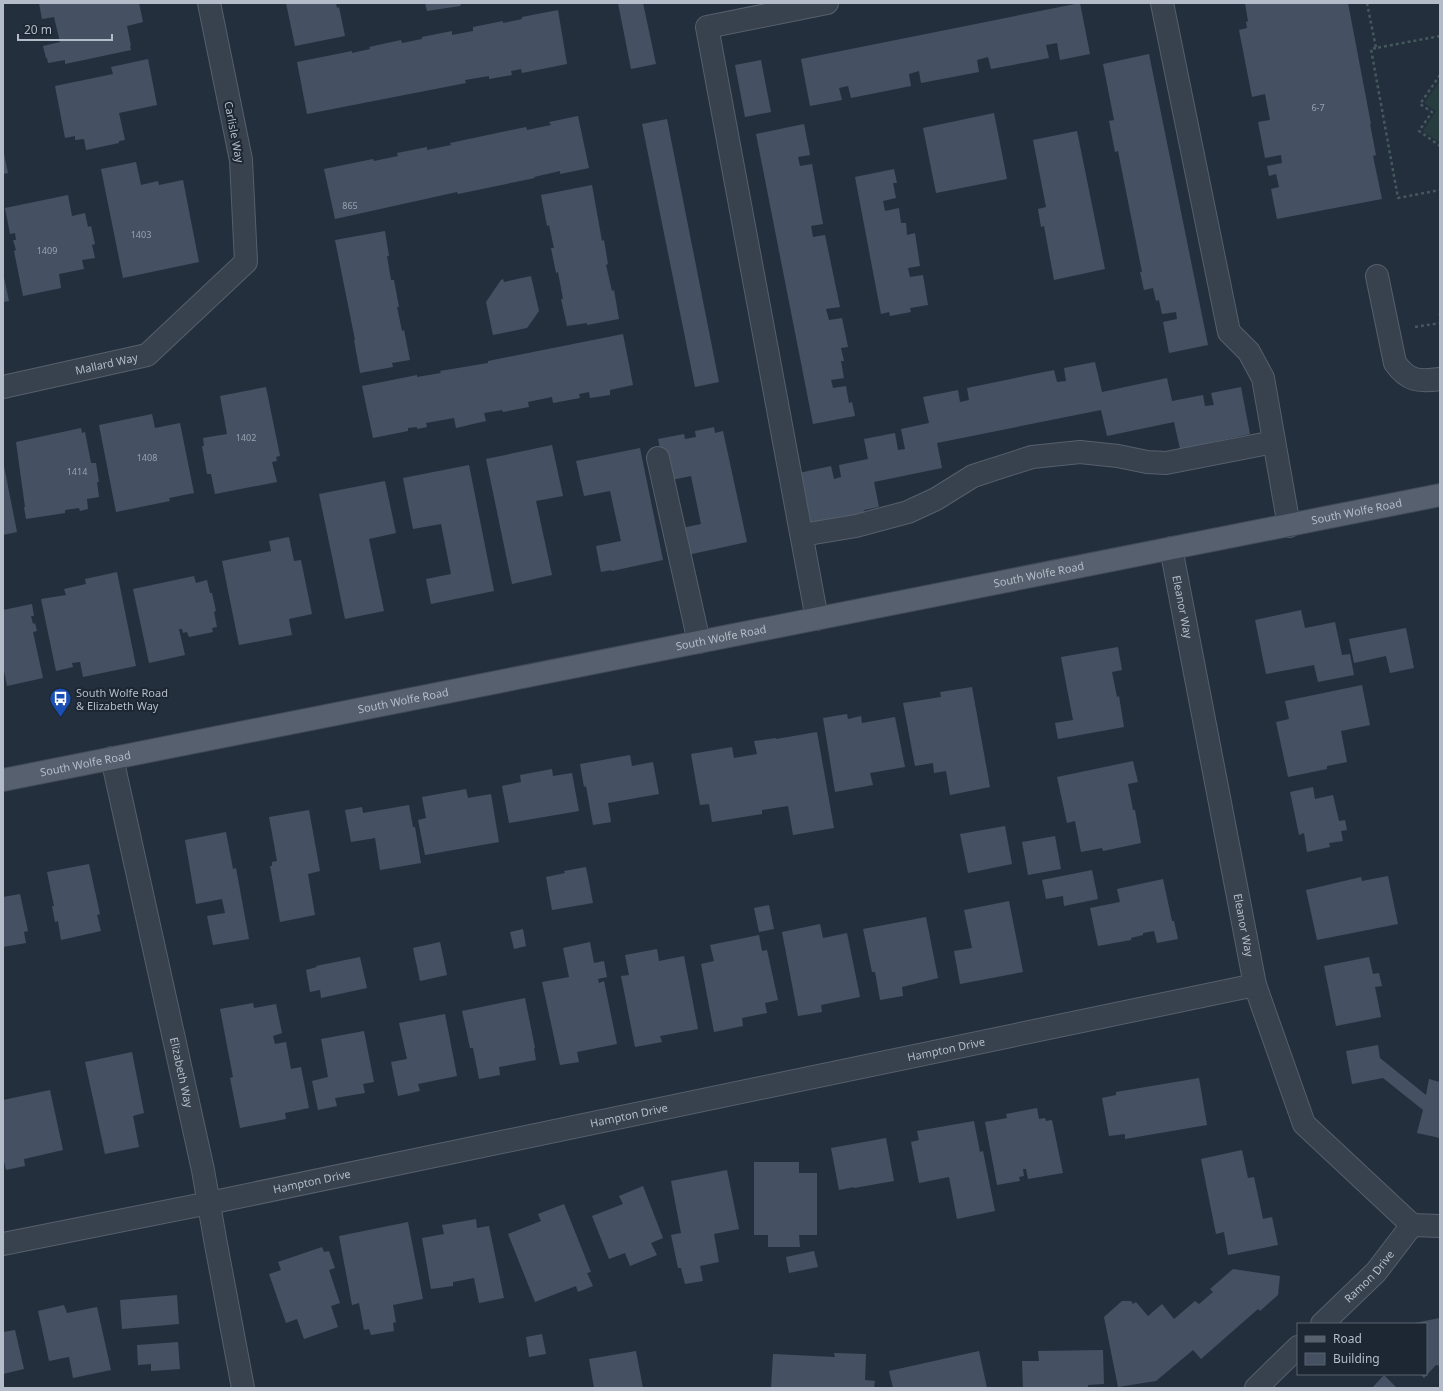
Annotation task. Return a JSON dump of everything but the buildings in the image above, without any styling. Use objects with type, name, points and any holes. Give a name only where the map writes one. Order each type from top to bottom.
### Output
[{"type":"main road","name":"South Wolfe Road","points":[[3,780],[1440,495]]},
{"type":"street","name":"Carlisle Way","points":[[208,3],[241,160],[246,262]]},
{"type":"street","points":[[817,619],[708,27],[827,3]]},
{"type":"street","points":[[1162,3],[1229,332],[1249,352],[1263,378],[1289,526]]},
{"type":"street","name":"Mallard Way","points":[[3,387],[148,355],[246,262]]},
{"type":"street","points":[[1377,276],[1395,363],[1402,373],[1412,378],[1421,381],[1440,379]]},
{"type":"street","points":[[802,536],[856,526],[908,512],[936,499],[973,476],[1032,457],[1080,452],[1118,456],[1147,462],[1166,463],[1274,442]]},
{"type":"street","points":[[658,458],[699,642]]},
{"type":"street","name":"Eleanor Way","points":[[1171,548],[1255,985],[1304,1124],[1412,1225]]},
{"type":"street","name":"Elizabeth Way","points":[[112,758],[204,1170],[243,1388]]},
{"type":"street","name":"Hampton Drive","points":[[3,1244],[209,1203],[1255,985]]},
{"type":"street","points":[[1412,1225],[1440,1226]]},
{"type":"street","name":"Ramon Drive","points":[[1323,1323],[1376,1272],[1412,1225]]},
{"type":"street","points":[[1256,1388],[1297,1348]]},
{"type":"path","points":[[1367,3],[1376,48]]},
{"type":"path","points":[[1440,36],[1371,49],[1398,198],[1440,190]]},
{"type":"path","points":[[1440,75],[1420,104],[1432,112],[1419,131],[1440,146]]},
{"type":"path","points":[[1440,313],[1440,318]]},
{"type":"path","points":[[1409,328],[1440,323]]},
{"type":"green space","points":[[1440,81],[1440,143],[1423,131],[1436,111],[1424,103]]},
{"type":"place","name":"South Wolfe Road & Elizabeth Way","points":[[60,718]]}]
